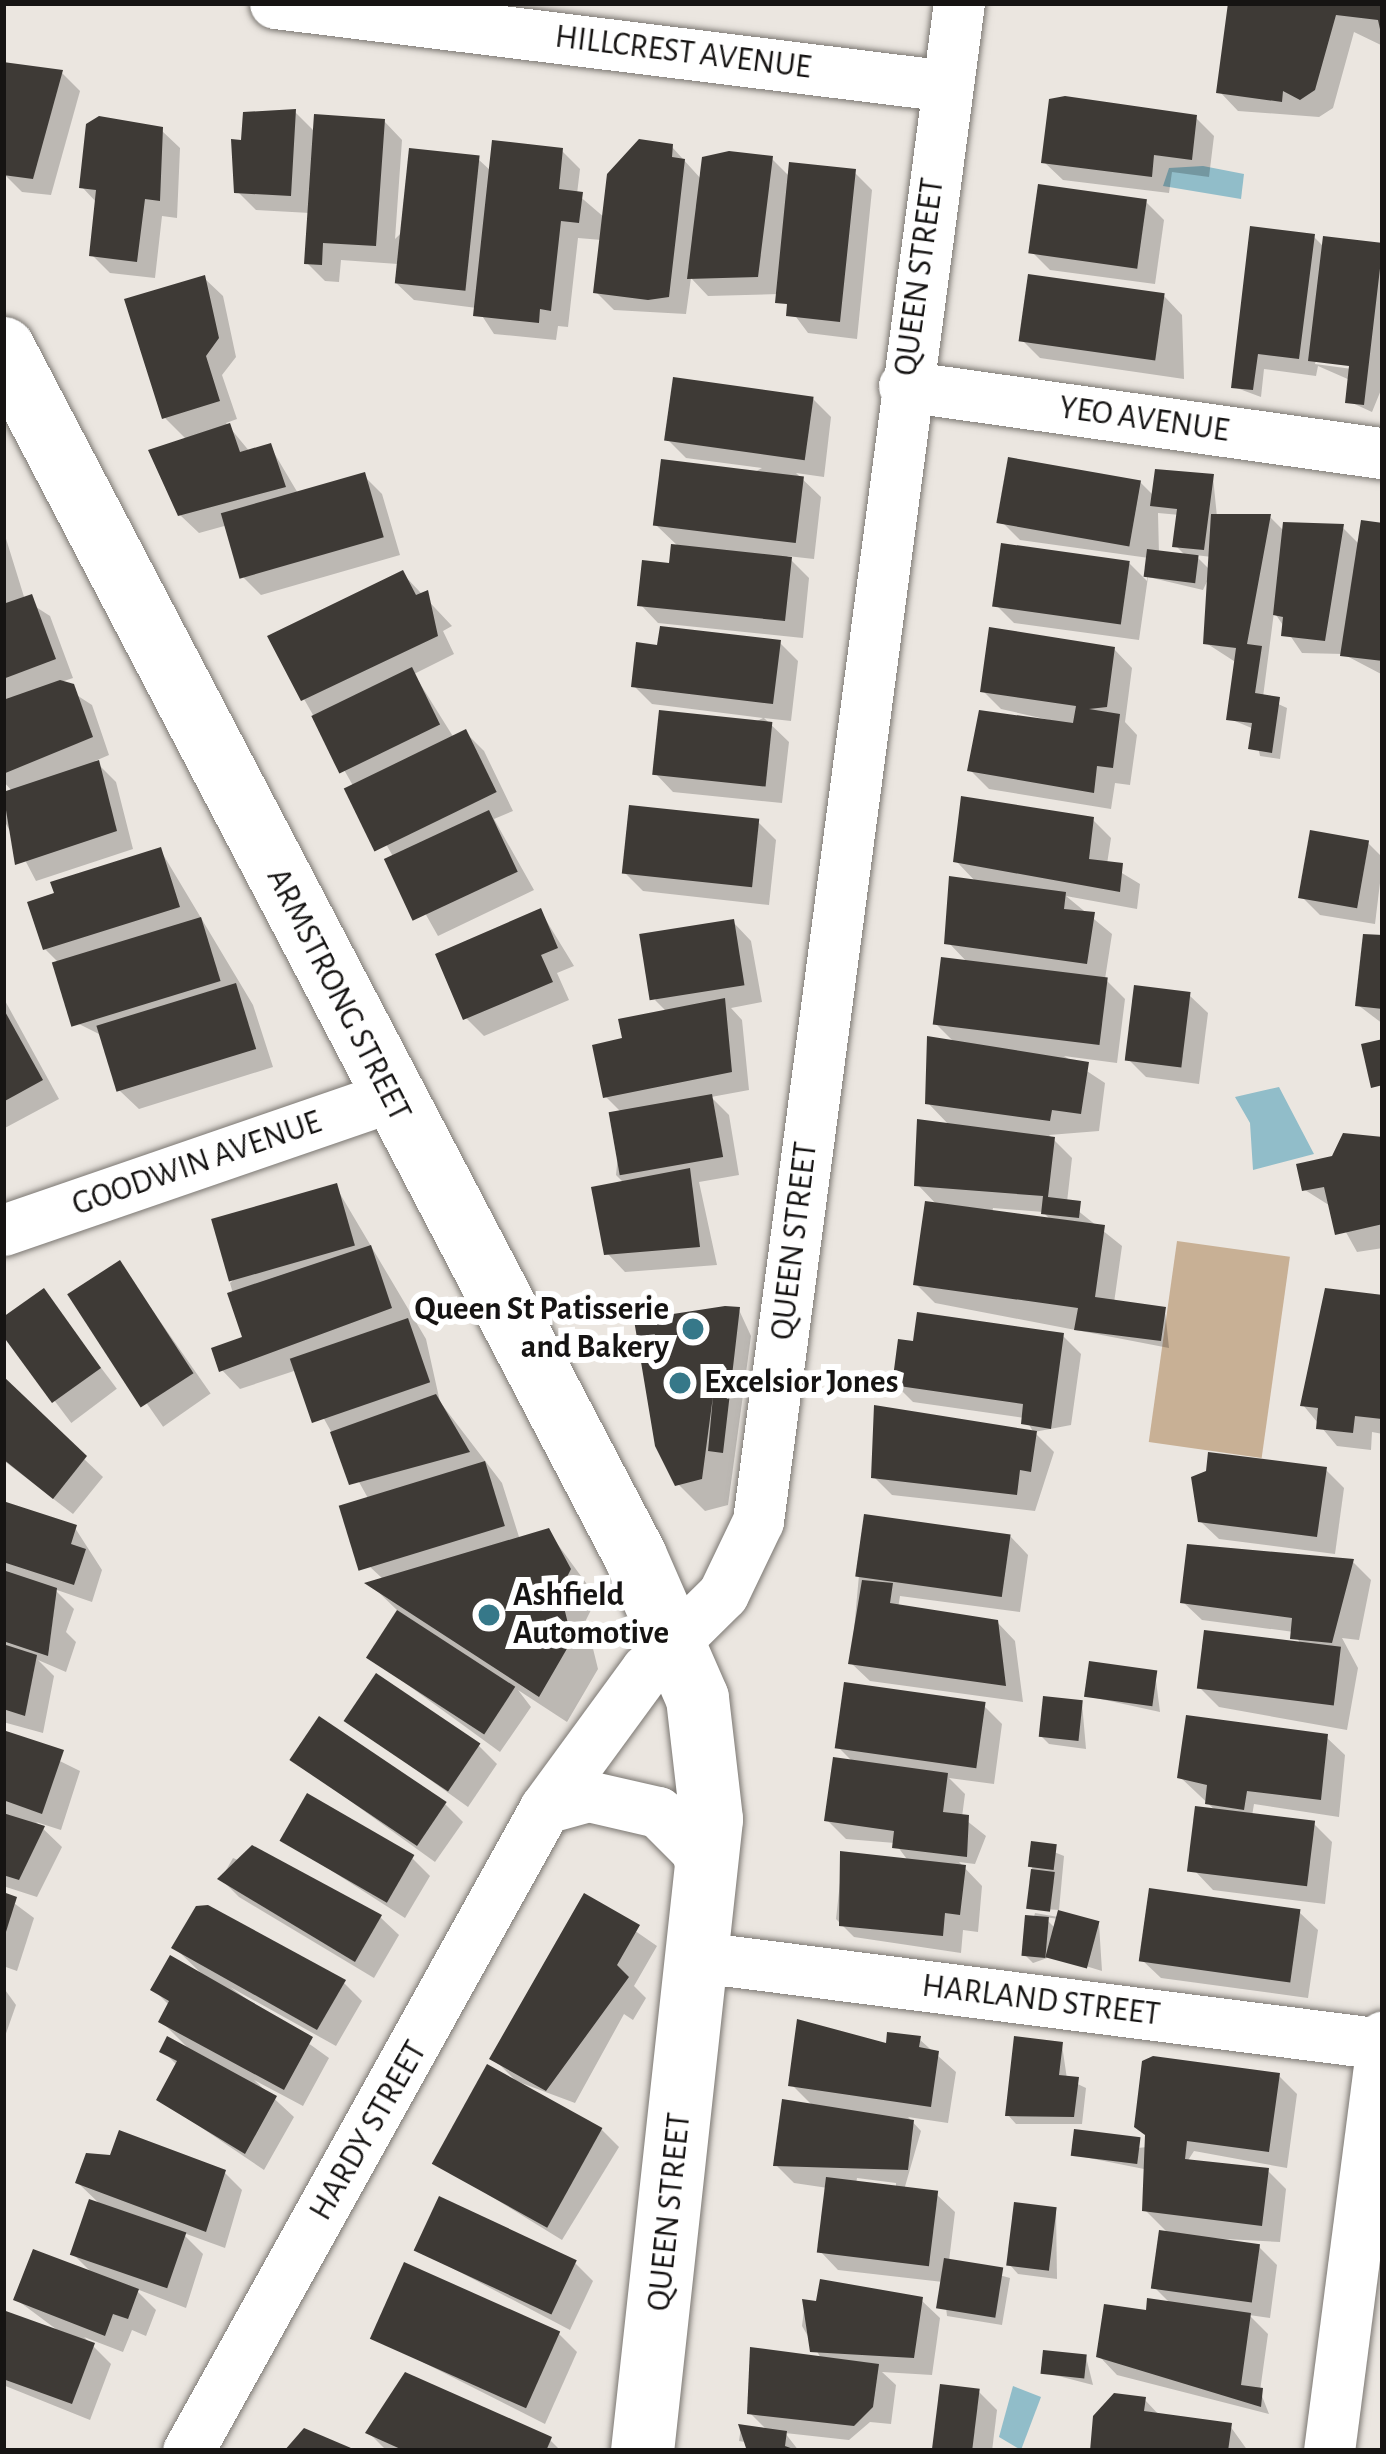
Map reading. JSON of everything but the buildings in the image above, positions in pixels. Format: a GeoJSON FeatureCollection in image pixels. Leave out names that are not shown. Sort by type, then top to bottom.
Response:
{"type":"FeatureCollection","features":[{"type":"Feature","properties":{"kind":"street","name":"HILLCREST AVENUE"},"geometry":{"type":"LineString","coordinates":[[275,3],[948,86]]}},
{"type":"Feature","properties":{"kind":"street","name":"QUEEN STREET"},"geometry":{"type":"LineString","coordinates":[[642,2451],[705,1878],[709,1758],[676,1640],[732,1581],[758,1521],[904,386],[959,3]]}},
{"type":"Feature","properties":{"kind":"street","name":"ARMSTRONG STREET"},"geometry":{"type":"LineString","coordinates":[[3,348],[676,1640]]}},
{"type":"Feature","properties":{"kind":"street","name":"YEO AVENUE"},"geometry":{"type":"LineString","coordinates":[[904,386],[1383,452]]}},
{"type":"Feature","properties":{"kind":"street","name":"GOODWIN AVENUE"},"geometry":{"type":"LineString","coordinates":[[3,1230],[391,1097]]}},
{"type":"Feature","properties":{"kind":"street","name":"HARDY STREET"},"geometry":{"type":"LineString","coordinates":[[188,2451],[545,1808],[676,1640]]}},
{"type":"Feature","properties":{"kind":"street"},"geometry":{"type":"LineString","coordinates":[[545,1808],[588,1796],[633,1801],[679,1829],[705,1878]]}},
{"type":"Feature","properties":{"kind":"street","name":"HARLAND STREET"},"geometry":{"type":"LineString","coordinates":[[699,1958],[1382,2041]]}},
{"type":"Feature","properties":{"kind":"street"},"geometry":{"type":"LineString","coordinates":[[1330,2451],[1382,2041]]}},
{"type":"Feature","properties":{"kind":"shaded area"},"geometry":{"type":"Polygon","coordinates":[[[1177,1241],[1290,1257],[1262,1458],[1149,1442],[1177,1241]]]}},
{"type":"Feature","properties":{"kind":"water"},"geometry":{"type":"Polygon","coordinates":[[[1203,166],[1244,174],[1241,199],[1163,186],[1169,168],[1203,166]]]}},
{"type":"Feature","properties":{"kind":"water"},"geometry":{"type":"Polygon","coordinates":[[[1279,1087],[1314,1154],[1253,1170],[1250,1123],[1235,1097],[1279,1087]]]}},
{"type":"Feature","properties":{"kind":"water"},"geometry":{"type":"Polygon","coordinates":[[[1013,2386],[1041,2397],[1021,2450],[999,2437],[1013,2386]]]}},
{"type":"Feature","properties":{"kind":"place","name":"Queen St Patisserie and Bakery"},"geometry":{"type":"Point","coordinates":[693,1329]}},
{"type":"Feature","properties":{"kind":"place","name":"Excelsior Jones"},"geometry":{"type":"Point","coordinates":[680,1383]}},
{"type":"Feature","properties":{"kind":"place","name":"Ashfield Automotive"},"geometry":{"type":"Point","coordinates":[489,1615]}}]}
